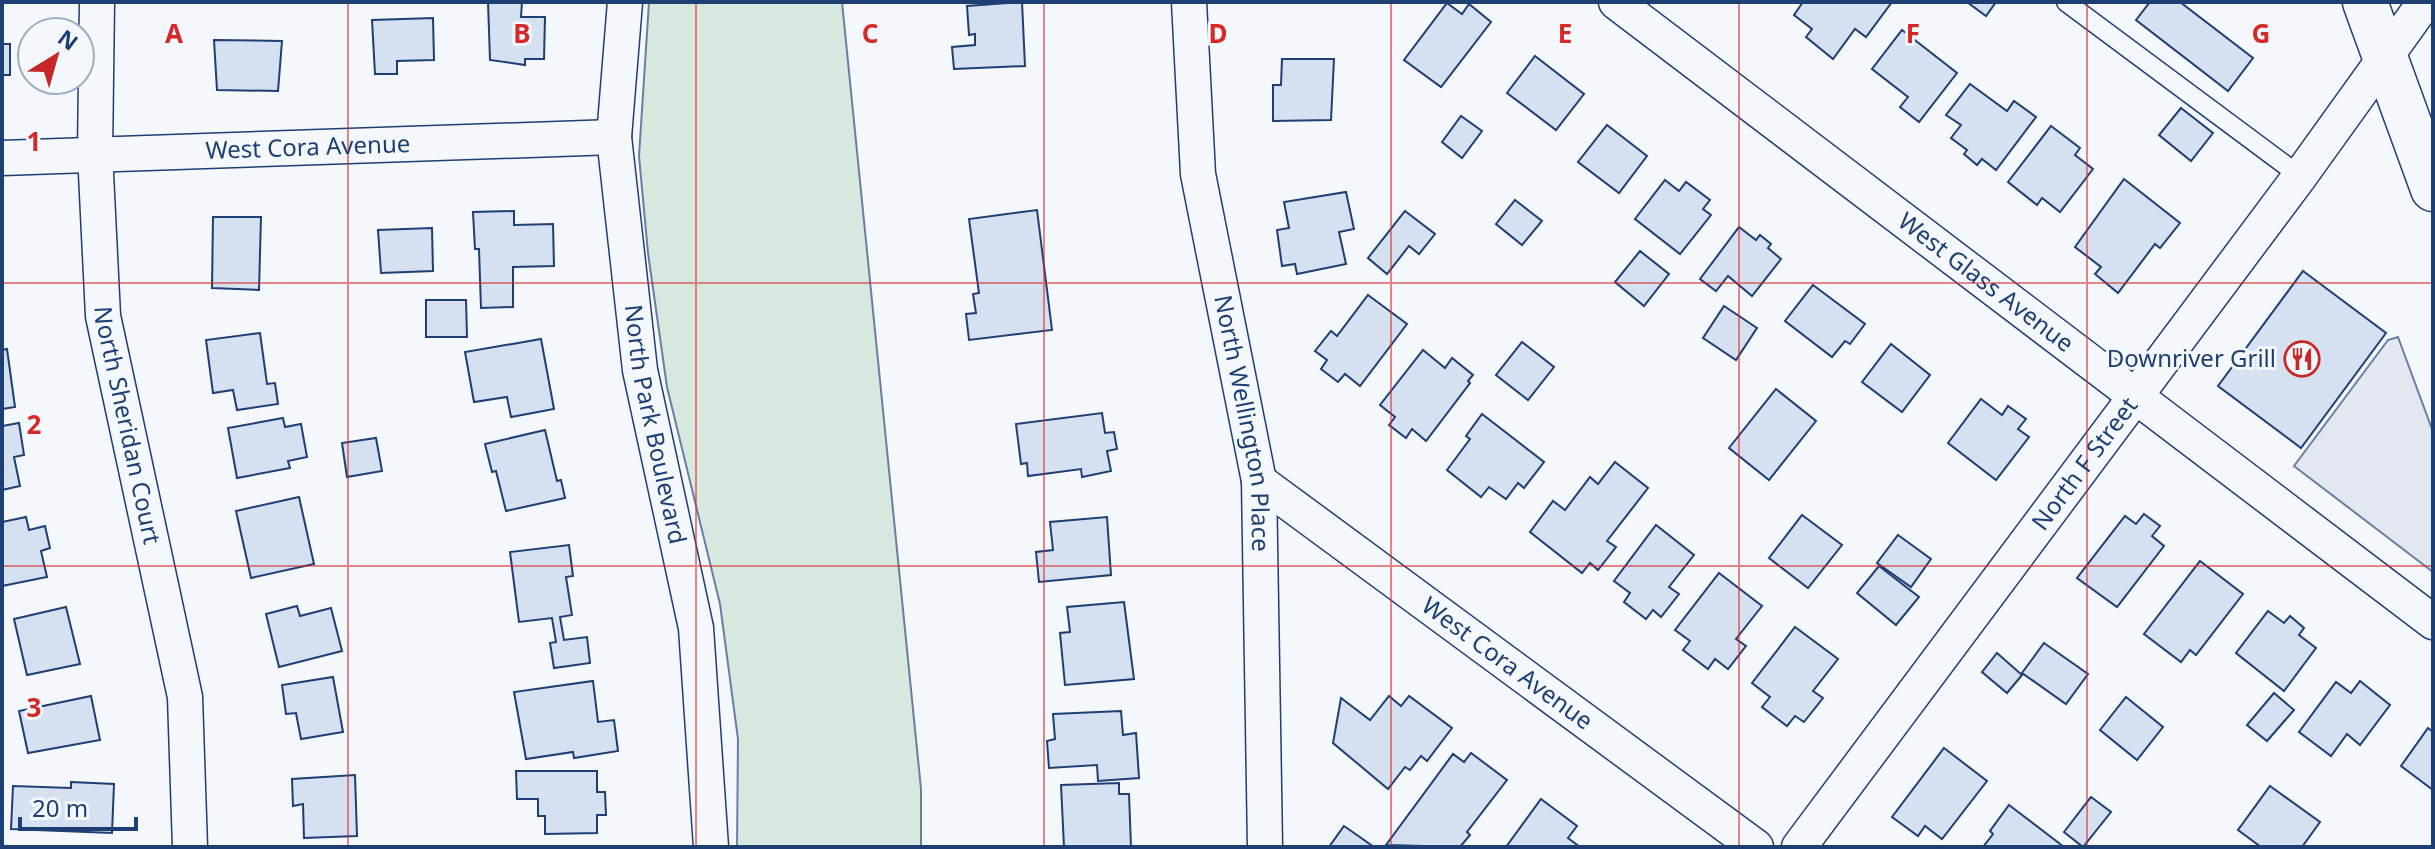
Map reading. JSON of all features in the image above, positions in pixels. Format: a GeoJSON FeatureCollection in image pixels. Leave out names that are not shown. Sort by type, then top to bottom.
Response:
{"type":"FeatureCollection","features":[{"type":"Feature","properties":{"kind":"main road"},"geometry":{"type":"LineString","coordinates":[[2365,2],[2433,189]]}},
{"type":"Feature","properties":{"kind":"street","name":"North Sheridan Court"},"geometry":{"type":"LineString","coordinates":[[97,2],[95,153],[103,316],[185,697],[190,847]]}},
{"type":"Feature","properties":{"kind":"street","name":"North Park Boulevard"},"geometry":{"type":"LineString","coordinates":[[625,2],[614,137],[640,370],[696,628],[711,847]]}},
{"type":"Feature","properties":{"kind":"street","name":"North Wellington Place"},"geometry":{"type":"LineString","coordinates":[[1189,2],[1198,174],[1259,481],[1265,847]]}},
{"type":"Feature","properties":{"kind":"street","name":"West Glass Avenue"},"geometry":{"type":"LineString","coordinates":[[1616,2],[2433,622]]}},
{"type":"Feature","properties":{"kind":"street","name":"North F Street"},"geometry":{"type":"LineString","coordinates":[[1799,847],[2137,397],[2300,176],[2384,54],[2425,2]]}},
{"type":"Feature","properties":{"kind":"street","name":"West Cora Avenue"},"geometry":{"type":"LineString","coordinates":[[2,158],[614,137]]}},
{"type":"Feature","properties":{"kind":"street","name":"West Cora Avenue"},"geometry":{"type":"LineString","coordinates":[[1259,481],[1756,847]]}},
{"type":"Feature","properties":{"kind":"lane"},"geometry":{"type":"LineString","coordinates":[[2066,2],[2300,176]]}},
{"type":"Feature","properties":{"kind":"shaded area"},"geometry":{"type":"Polygon","coordinates":[[[649,2],[842,2],[921,789],[921,847],[737,847],[738,739],[720,604],[667,387],[648,253],[639,156],[649,2]]]}},
{"type":"Feature","properties":{"kind":"shaded area"},"geometry":{"type":"Polygon","coordinates":[[[2398,337],[2433,432],[2433,572],[2294,466],[2388,340],[2398,337]]]}},
{"type":"Feature","properties":{"kind":"building"},"geometry":{"type":"Polygon","coordinates":[[[488,2],[522,2],[521,17],[545,17],[544,59],[525,59],[525,65],[490,60],[488,2]]]}},
{"type":"Feature","properties":{"kind":"building"},"geometry":{"type":"Polygon","coordinates":[[[1022,2],[1025,66],[954,69],[952,47],[975,45],[975,34],[969,35],[967,6],[1022,2]]]}},
{"type":"Feature","properties":{"kind":"building"},"geometry":{"type":"Polygon","coordinates":[[[1803,2],[1892,2],[1866,37],[1855,29],[1833,59],[1806,37],[1812,29],[1794,15],[1803,2]]]}},
{"type":"Feature","properties":{"kind":"building"},"geometry":{"type":"Polygon","coordinates":[[[1967,2],[1996,2],[1986,16],[1967,2]]]}},
{"type":"Feature","properties":{"kind":"building"},"geometry":{"type":"Polygon","coordinates":[[[2150,2],[2180,2],[2253,58],[2228,91],[2136,20],[2150,2]]]}},
{"type":"Feature","properties":{"kind":"building"},"geometry":{"type":"Polygon","coordinates":[[[1447,3],[1462,14],[1469,4],[1491,22],[1441,87],[1404,60],[1447,3]]]}},
{"type":"Feature","properties":{"kind":"building"},"geometry":{"type":"Polygon","coordinates":[[[433,18],[434,60],[397,61],[397,74],[375,74],[372,20],[433,18]]]}},
{"type":"Feature","properties":{"kind":"building"},"geometry":{"type":"Polygon","coordinates":[[[1902,30],[1957,73],[1919,122],[1900,107],[1908,97],[1872,69],[1902,30]]]}},
{"type":"Feature","properties":{"kind":"building"},"geometry":{"type":"Polygon","coordinates":[[[214,40],[282,41],[278,91],[217,90],[214,40]]]}},
{"type":"Feature","properties":{"kind":"building"},"geometry":{"type":"Polygon","coordinates":[[[2,44],[10,44],[10,75],[2,75],[2,44]]]}},
{"type":"Feature","properties":{"kind":"building"},"geometry":{"type":"Polygon","coordinates":[[[1535,56],[1584,94],[1556,130],[1507,93],[1535,56]]]}},
{"type":"Feature","properties":{"kind":"building"},"geometry":{"type":"Polygon","coordinates":[[[1282,59],[1334,59],[1331,120],[1273,121],[1273,85],[1281,85],[1282,59]]]}},
{"type":"Feature","properties":{"kind":"building"},"geometry":{"type":"Polygon","coordinates":[[[1970,84],[2007,111],[2014,101],[2036,117],[1996,170],[1982,159],[1977,165],[1964,154],[1967,150],[1951,138],[1961,125],[1946,115],[1970,84]]]}},
{"type":"Feature","properties":{"kind":"building"},"geometry":{"type":"Polygon","coordinates":[[[2181,108],[2213,133],[2191,161],[2159,135],[2181,108]]]}},
{"type":"Feature","properties":{"kind":"building"},"geometry":{"type":"Polygon","coordinates":[[[1461,116],[1482,131],[1462,158],[1442,142],[1461,116]]]}},
{"type":"Feature","properties":{"kind":"building"},"geometry":{"type":"Polygon","coordinates":[[[1607,125],[1647,156],[1619,193],[1578,162],[1607,125]]]}},
{"type":"Feature","properties":{"kind":"building"},"geometry":{"type":"Polygon","coordinates":[[[2051,126],[2080,148],[2075,155],[2093,169],[2060,212],[2042,198],[2037,205],[2008,182],[2051,126]]]}},
{"type":"Feature","properties":{"kind":"building"},"geometry":{"type":"Polygon","coordinates":[[[2124,179],[2180,223],[2160,248],[2155,244],[2118,293],[2095,274],[2101,267],[2075,247],[2124,179]]]}},
{"type":"Feature","properties":{"kind":"building"},"geometry":{"type":"Polygon","coordinates":[[[1665,180],[1679,191],[1686,182],[1710,200],[1703,209],[1711,215],[1680,254],[1635,219],[1665,180]]]}},
{"type":"Feature","properties":{"kind":"building"},"geometry":{"type":"Polygon","coordinates":[[[1346,192],[1354,229],[1339,232],[1346,264],[1297,274],[1295,264],[1282,266],[1277,230],[1289,228],[1284,202],[1346,192]]]}},
{"type":"Feature","properties":{"kind":"building"},"geometry":{"type":"Polygon","coordinates":[[[1515,200],[1542,221],[1522,245],[1496,224],[1515,200]]]}},
{"type":"Feature","properties":{"kind":"building"},"geometry":{"type":"Polygon","coordinates":[[[1037,210],[1052,330],[969,340],[966,314],[976,313],[973,294],[979,293],[969,219],[1037,210]]]}},
{"type":"Feature","properties":{"kind":"building"},"geometry":{"type":"Polygon","coordinates":[[[514,211],[514,225],[553,224],[554,266],[513,267],[513,307],[481,308],[479,249],[475,249],[473,212],[514,211]]]}},
{"type":"Feature","properties":{"kind":"building"},"geometry":{"type":"Polygon","coordinates":[[[1405,211],[1435,234],[1419,254],[1409,246],[1387,274],[1368,258],[1405,211]]]}},
{"type":"Feature","properties":{"kind":"building"},"geometry":{"type":"Polygon","coordinates":[[[213,217],[261,217],[259,290],[212,288],[213,217]]]}},
{"type":"Feature","properties":{"kind":"building"},"geometry":{"type":"Polygon","coordinates":[[[1739,227],[1756,240],[1760,235],[1771,244],[1768,248],[1781,259],[1752,296],[1728,276],[1716,291],[1700,279],[1739,227]]]}},
{"type":"Feature","properties":{"kind":"building"},"geometry":{"type":"Polygon","coordinates":[[[432,228],[433,271],[381,273],[378,230],[432,228]]]}},
{"type":"Feature","properties":{"kind":"building"},"geometry":{"type":"Polygon","coordinates":[[[1640,251],[1669,274],[1644,306],[1615,282],[1640,251]]]}},
{"type":"Feature","properties":{"kind":"building","name":"Downriver Grill"},"geometry":{"type":"Polygon","coordinates":[[[2303,271],[2386,333],[2301,448],[2218,386],[2303,271]]]}},
{"type":"Feature","properties":{"kind":"building"},"geometry":{"type":"Polygon","coordinates":[[[1813,285],[1865,324],[1850,344],[1845,341],[1832,357],[1785,321],[1813,285]]]}},
{"type":"Feature","properties":{"kind":"building"},"geometry":{"type":"Polygon","coordinates":[[[1368,295],[1407,324],[1360,386],[1345,374],[1338,382],[1321,369],[1327,360],[1315,351],[1331,331],[1337,336],[1368,295]]]}},
{"type":"Feature","properties":{"kind":"building"},"geometry":{"type":"Polygon","coordinates":[[[426,300],[466,300],[467,337],[426,337],[426,300]]]}},
{"type":"Feature","properties":{"kind":"building"},"geometry":{"type":"Polygon","coordinates":[[[1724,306],[1757,328],[1736,360],[1703,338],[1724,306]]]}},
{"type":"Feature","properties":{"kind":"building"},"geometry":{"type":"Polygon","coordinates":[[[260,333],[267,384],[275,383],[278,404],[237,410],[233,390],[213,393],[206,340],[260,333]]]}},
{"type":"Feature","properties":{"kind":"building"},"geometry":{"type":"Polygon","coordinates":[[[541,339],[554,409],[511,417],[507,397],[474,402],[465,352],[541,339]]]}},
{"type":"Feature","properties":{"kind":"building"},"geometry":{"type":"Polygon","coordinates":[[[1522,342],[1554,367],[1528,400],[1496,375],[1522,342]]]}},
{"type":"Feature","properties":{"kind":"building"},"geometry":{"type":"Polygon","coordinates":[[[1891,344],[1930,375],[1902,412],[1862,382],[1891,344]]]}},
{"type":"Feature","properties":{"kind":"building"},"geometry":{"type":"Polygon","coordinates":[[[7,349],[15,407],[2,409],[2,350],[7,349]]]}},
{"type":"Feature","properties":{"kind":"building"},"geometry":{"type":"Polygon","coordinates":[[[1423,350],[1445,368],[1452,358],[1473,375],[1426,441],[1412,429],[1406,438],[1389,425],[1395,417],[1380,405],[1423,350]]]}},
{"type":"Feature","properties":{"kind":"building"},"geometry":{"type":"Polygon","coordinates":[[[1776,389],[1816,421],[1769,480],[1729,448],[1776,389]]]}},
{"type":"Feature","properties":{"kind":"building"},"geometry":{"type":"Polygon","coordinates":[[[1981,399],[2002,415],[2008,406],[2026,419],[2018,429],[2029,437],[1996,480],[1948,443],[1981,399]]]}},
{"type":"Feature","properties":{"kind":"building"},"geometry":{"type":"Polygon","coordinates":[[[1102,413],[1105,433],[1114,432],[1117,449],[1107,451],[1111,471],[1082,477],[1081,469],[1028,476],[1027,463],[1021,464],[1016,424],[1102,413]]]}},
{"type":"Feature","properties":{"kind":"building"},"geometry":{"type":"Polygon","coordinates":[[[1482,414],[1544,462],[1524,488],[1518,483],[1506,499],[1489,487],[1481,497],[1447,470],[1470,439],[1466,436],[1482,414]]]}},
{"type":"Feature","properties":{"kind":"building"},"geometry":{"type":"Polygon","coordinates":[[[283,418],[285,427],[301,424],[307,457],[288,461],[290,468],[237,478],[228,428],[283,418]]]}},
{"type":"Feature","properties":{"kind":"building"},"geometry":{"type":"Polygon","coordinates":[[[19,423],[24,455],[14,457],[20,486],[2,490],[2,426],[19,423]]]}},
{"type":"Feature","properties":{"kind":"building"},"geometry":{"type":"Polygon","coordinates":[[[545,430],[557,481],[561,480],[565,498],[506,511],[496,471],[492,472],[485,444],[545,430]]]}},
{"type":"Feature","properties":{"kind":"building"},"geometry":{"type":"Polygon","coordinates":[[[376,438],[382,471],[347,477],[342,443],[376,438]]]}},
{"type":"Feature","properties":{"kind":"building"},"geometry":{"type":"Polygon","coordinates":[[[1615,462],[1648,488],[1607,541],[1616,547],[1598,570],[1590,563],[1582,573],[1530,532],[1553,501],[1565,510],[1590,477],[1598,484],[1615,462]]]}},
{"type":"Feature","properties":{"kind":"building"},"geometry":{"type":"Polygon","coordinates":[[[299,497],[314,564],[251,578],[236,511],[299,497]]]}},
{"type":"Feature","properties":{"kind":"building"},"geometry":{"type":"Polygon","coordinates":[[[2144,514],[2160,526],[2152,536],[2164,546],[2117,607],[2077,578],[2125,516],[2136,524],[2144,514]]]}},
{"type":"Feature","properties":{"kind":"building"},"geometry":{"type":"Polygon","coordinates":[[[1802,515],[1842,545],[1808,588],[1769,558],[1802,515]]]}},
{"type":"Feature","properties":{"kind":"building"},"geometry":{"type":"Polygon","coordinates":[[[26,517],[29,530],[45,526],[50,548],[41,551],[47,577],[2,586],[2,522],[26,517]]]}},
{"type":"Feature","properties":{"kind":"building"},"geometry":{"type":"Polygon","coordinates":[[[1107,517],[1111,575],[1039,582],[1036,552],[1053,550],[1050,522],[1107,517]]]}},
{"type":"Feature","properties":{"kind":"building"},"geometry":{"type":"Polygon","coordinates":[[[1656,525],[1694,555],[1669,587],[1679,594],[1661,617],[1653,610],[1646,619],[1624,602],[1630,593],[1614,581],[1656,525]]]}},
{"type":"Feature","properties":{"kind":"building"},"geometry":{"type":"Polygon","coordinates":[[[1898,535],[1931,559],[1911,587],[1877,563],[1898,535]]]}},
{"type":"Feature","properties":{"kind":"building"},"geometry":{"type":"Polygon","coordinates":[[[569,545],[573,576],[566,577],[572,615],[560,617],[564,640],[587,637],[590,663],[554,668],[550,643],[556,642],[552,618],[519,622],[510,552],[569,545]]]}},
{"type":"Feature","properties":{"kind":"building"},"geometry":{"type":"Polygon","coordinates":[[[2200,561],[2243,594],[2196,655],[2190,650],[2181,662],[2144,634],[2200,561]]]}},
{"type":"Feature","properties":{"kind":"building"},"geometry":{"type":"Polygon","coordinates":[[[1879,566],[1919,597],[1896,625],[1857,593],[1879,566]]]}},
{"type":"Feature","properties":{"kind":"building"},"geometry":{"type":"Polygon","coordinates":[[[1719,573],[1762,606],[1736,639],[1746,646],[1728,669],[1715,659],[1708,669],[1683,650],[1690,641],[1675,630],[1719,573]]]}},
{"type":"Feature","properties":{"kind":"building"},"geometry":{"type":"Polygon","coordinates":[[[1124,602],[1134,679],[1065,685],[1060,633],[1070,632],[1067,607],[1124,602]]]}},
{"type":"Feature","properties":{"kind":"building"},"geometry":{"type":"Polygon","coordinates":[[[297,606],[300,616],[331,608],[342,651],[279,667],[266,614],[297,606]]]}},
{"type":"Feature","properties":{"kind":"building"},"geometry":{"type":"Polygon","coordinates":[[[66,607],[80,664],[27,675],[14,619],[66,607]]]}},
{"type":"Feature","properties":{"kind":"building"},"geometry":{"type":"Polygon","coordinates":[[[2268,611],[2284,623],[2290,616],[2304,628],[2299,635],[2316,648],[2284,691],[2236,653],[2268,611]]]}},
{"type":"Feature","properties":{"kind":"building"},"geometry":{"type":"Polygon","coordinates":[[[1795,627],[1838,659],[1813,691],[1823,698],[1804,722],[1795,716],[1787,726],[1762,707],[1770,697],[1752,683],[1795,627]]]}},
{"type":"Feature","properties":{"kind":"building"},"geometry":{"type":"Polygon","coordinates":[[[2044,643],[2088,674],[2066,704],[2022,673],[2044,643]]]}},
{"type":"Feature","properties":{"kind":"building"},"geometry":{"type":"Polygon","coordinates":[[[1997,653],[2022,675],[2007,693],[1982,672],[1997,653]]]}},
{"type":"Feature","properties":{"kind":"building"},"geometry":{"type":"Polygon","coordinates":[[[333,677],[343,732],[301,739],[296,713],[286,714],[282,685],[333,677]]]}},
{"type":"Feature","properties":{"kind":"building"},"geometry":{"type":"Polygon","coordinates":[[[593,681],[598,722],[614,720],[618,751],[574,758],[573,752],[526,759],[514,692],[593,681]]]}},
{"type":"Feature","properties":{"kind":"building"},"geometry":{"type":"Polygon","coordinates":[[[2360,681],[2390,705],[2360,745],[2347,734],[2331,756],[2299,732],[2336,682],[2351,693],[2360,681]]]}},
{"type":"Feature","properties":{"kind":"building"},"geometry":{"type":"Polygon","coordinates":[[[2274,693],[2294,710],[2267,741],[2247,725],[2274,693]]]}},
{"type":"Feature","properties":{"kind":"building"},"geometry":{"type":"Polygon","coordinates":[[[91,696],[100,740],[28,753],[19,711],[91,696]]]}},
{"type":"Feature","properties":{"kind":"building"},"geometry":{"type":"Polygon","coordinates":[[[1389,696],[1401,706],[1409,696],[1452,728],[1427,761],[1421,756],[1410,770],[1405,767],[1388,789],[1333,743],[1341,698],[1370,720],[1389,696]]]}},
{"type":"Feature","properties":{"kind":"building"},"geometry":{"type":"Polygon","coordinates":[[[2126,697],[2163,727],[2137,760],[2100,730],[2126,697]]]}},
{"type":"Feature","properties":{"kind":"building"},"geometry":{"type":"Polygon","coordinates":[[[1121,711],[1123,735],[1136,733],[1139,778],[1098,781],[1097,765],[1049,768],[1047,741],[1055,739],[1053,714],[1121,711]]]}},
{"type":"Feature","properties":{"kind":"building"},"geometry":{"type":"Polygon","coordinates":[[[2428,728],[2433,732],[2433,790],[2401,766],[2428,728]]]}},
{"type":"Feature","properties":{"kind":"building"},"geometry":{"type":"Polygon","coordinates":[[[1944,748],[1987,781],[1942,839],[1925,826],[1918,836],[1892,817],[1944,748]]]}},
{"type":"Feature","properties":{"kind":"building"},"geometry":{"type":"Polygon","coordinates":[[[1471,753],[1507,780],[1467,832],[1470,835],[1460,847],[1386,845],[1453,754],[1464,762],[1471,753]]]}},
{"type":"Feature","properties":{"kind":"building"},"geometry":{"type":"Polygon","coordinates":[[[516,771],[597,771],[597,792],[605,792],[606,815],[597,815],[597,833],[545,834],[545,816],[538,816],[538,799],[517,799],[516,771]]]}},
{"type":"Feature","properties":{"kind":"building"},"geometry":{"type":"Polygon","coordinates":[[[355,775],[357,836],[304,838],[303,804],[293,806],[292,779],[355,775]]]}},
{"type":"Feature","properties":{"kind":"building"},"geometry":{"type":"Polygon","coordinates":[[[71,782],[114,784],[112,833],[11,829],[13,786],[71,788],[71,782]]]}},
{"type":"Feature","properties":{"kind":"building"},"geometry":{"type":"Polygon","coordinates":[[[1119,783],[1119,794],[1129,794],[1131,847],[1064,847],[1061,785],[1119,783]]]}},
{"type":"Feature","properties":{"kind":"building"},"geometry":{"type":"Polygon","coordinates":[[[2270,786],[2320,822],[2302,847],[2261,847],[2238,830],[2270,786]]]}},
{"type":"Feature","properties":{"kind":"building"},"geometry":{"type":"Polygon","coordinates":[[[2091,797],[2111,812],[2083,847],[2064,832],[2091,797]]]}},
{"type":"Feature","properties":{"kind":"building"},"geometry":{"type":"Polygon","coordinates":[[[1541,799],[1577,826],[1568,838],[1580,847],[1506,847],[1541,799]]]}},
{"type":"Feature","properties":{"kind":"building"},"geometry":{"type":"Polygon","coordinates":[[[2009,805],[2064,847],[1983,847],[1993,834],[1990,831],[2009,805]]]}},
{"type":"Feature","properties":{"kind":"building"},"geometry":{"type":"Polygon","coordinates":[[[1344,826],[1374,847],[1329,847],[1344,826]]]}},
{"type":"Feature","properties":{"kind":"place","name":"Downriver Grill"},"geometry":{"type":"Point","coordinates":[2302,359]}}]}
